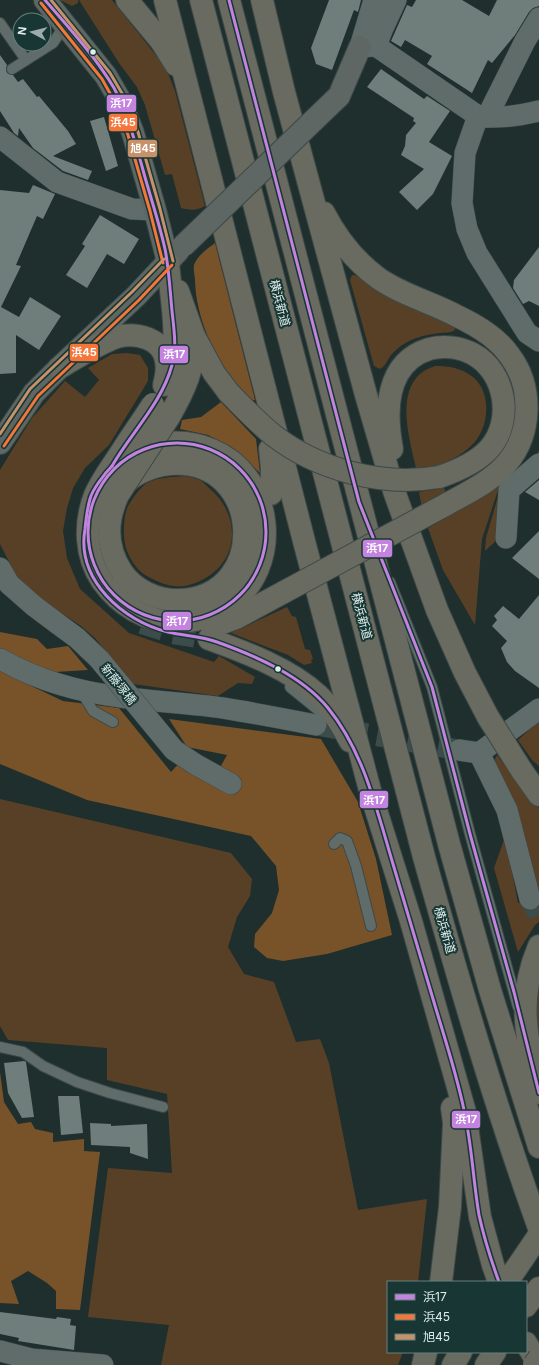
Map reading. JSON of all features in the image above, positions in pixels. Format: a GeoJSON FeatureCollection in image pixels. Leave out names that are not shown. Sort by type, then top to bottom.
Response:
{"type":"FeatureCollection","features":[{"type":"Feature","properties":{"kind":"highway"},"geometry":{"type":"LineString","coordinates":[[127,0],[154,33],[187,82]]}},
{"type":"Feature","properties":{"kind":"highway"},"geometry":{"type":"LineString","coordinates":[[146,0],[154,33]]}},
{"type":"Feature","properties":{"kind":"highway"},"geometry":{"type":"LineString","coordinates":[[165,0],[305,545],[371,794],[443,1033],[465,1112],[480,1217],[499,1281]]}},
{"type":"Feature","properties":{"kind":"highway","name":"横浜新道"},"geometry":{"type":"LineString","coordinates":[[201,0],[424,857],[489,1079],[539,1228]]}},
{"type":"Feature","properties":{"kind":"highway"},"geometry":{"type":"LineString","coordinates":[[229,0],[449,844],[490,990],[539,1147]]}},
{"type":"Feature","properties":{"kind":"highway"},"geometry":{"type":"LineString","coordinates":[[262,0],[284,92],[366,395],[408,534],[437,610],[465,673],[488,717],[522,772],[539,795]]}},
{"type":"Feature","properties":{"kind":"highway"},"geometry":{"type":"LineString","coordinates":[[269,26],[274,0]]}},
{"type":"Feature","properties":{"kind":"highway"},"geometry":{"type":"LineString","coordinates":[[126,606],[143,615],[162,620],[177,622],[193,621],[203,618],[232,603],[248,587],[259,567],[265,544],[265,520],[256,492],[244,474],[230,460],[204,446],[186,443],[165,443],[135,450],[110,466],[92,493],[88,503],[84,526],[84,542],[85,554],[91,572],[109,577],[130,582],[147,593],[166,599],[187,600],[215,589],[222,583],[233,572],[240,559],[243,548],[245,528],[243,517],[236,498],[230,489],[207,470],[187,464],[177,464],[159,466],[142,471],[125,483],[114,496],[106,516],[104,528],[106,551],[109,561],[109,577],[112,593],[126,606],[142,617],[178,629],[198,630],[217,626],[236,618],[447,504],[494,475],[507,463],[521,440],[527,410],[526,397],[518,368],[510,355],[490,336],[458,316],[392,287],[367,269],[355,258],[334,231],[324,214],[306,174]]}},
{"type":"Feature","properties":{"kind":"highway"},"geometry":{"type":"LineString","coordinates":[[168,262],[194,336],[214,373],[228,393],[274,436],[306,455],[325,463],[367,476],[388,480],[423,480],[439,477],[468,465],[489,448],[497,437],[502,423],[504,398],[500,385],[494,374],[485,363],[473,354],[460,349],[448,347],[435,348],[422,351],[411,358],[401,367],[394,379],[390,393],[389,407],[391,441],[408,534]]}},
{"type":"Feature","properties":{"kind":"highway"},"geometry":{"type":"LineString","coordinates":[[164,385],[171,371],[175,343],[168,262]]}},
{"type":"Feature","properties":{"kind":"highway"},"geometry":{"type":"LineString","coordinates":[[241,297],[268,434],[272,469],[271,494]]}},
{"type":"Feature","properties":{"kind":"highway"},"geometry":{"type":"LineString","coordinates":[[59,368],[111,340],[127,335],[137,335],[156,342],[166,359],[167,371],[161,411],[114,505],[109,526],[111,547],[114,557],[109,577]]}},
{"type":"Feature","properties":{"kind":"highway"},"geometry":{"type":"LineString","coordinates":[[161,411],[184,391],[190,377],[195,349],[194,336]]}},
{"type":"Feature","properties":{"kind":"highway"},"geometry":{"type":"LineString","coordinates":[[218,642],[295,677],[319,696],[347,736],[357,757],[371,794]]}},
{"type":"Feature","properties":{"kind":"highway"},"geometry":{"type":"LineString","coordinates":[[522,772],[539,785]]}},
{"type":"Feature","properties":{"kind":"highway"},"geometry":{"type":"LineString","coordinates":[[539,946],[528,976],[525,998],[526,1022],[530,1050],[539,1093]]}},
{"type":"Feature","properties":{"kind":"highway"},"geometry":{"type":"LineString","coordinates":[[441,1281],[450,1207],[454,1122],[443,1033]]}},
{"type":"Feature","properties":{"kind":"highway"},"geometry":{"type":"LineString","coordinates":[[508,1281],[539,1235]]}},
{"type":"Feature","properties":{"kind":"highway"},"geometry":{"type":"LineString","coordinates":[[527,1305],[539,1288]]}},
{"type":"Feature","properties":{"kind":"highway"},"geometry":{"type":"LineString","coordinates":[[527,1345],[539,1365]]}},
{"type":"Feature","properties":{"kind":"highway"},"geometry":{"type":"LineString","coordinates":[[423,1365],[426,1353]]}},
{"type":"Feature","properties":{"kind":"highway"},"geometry":{"type":"LineString","coordinates":[[453,1365],[460,1353]]}},
{"type":"Feature","properties":{"kind":"highway"},"geometry":{"type":"LineString","coordinates":[[486,1365],[494,1353]]}},
{"type":"Feature","properties":{"kind":"highway"},"geometry":{"type":"LineString","coordinates":[[534,1365],[539,1358]]}},
{"type":"Feature","properties":{"kind":"street"},"geometry":{"type":"LineString","coordinates":[[45,0],[106,76],[121,102],[133,133],[168,262]]}},
{"type":"Feature","properties":{"kind":"street"},"geometry":{"type":"LineString","coordinates":[[368,46],[374,0]]}},
{"type":"Feature","properties":{"kind":"street"},"geometry":{"type":"LineString","coordinates":[[2,434],[34,393],[59,368],[136,296],[183,246],[340,96],[368,46],[383,28],[396,0]]}},
{"type":"Feature","properties":{"kind":"street"},"geometry":{"type":"LineString","coordinates":[[539,18],[482,117],[465,153],[462,203],[467,229],[477,253],[527,334],[539,341]]}},
{"type":"Feature","properties":{"kind":"street"},"geometry":{"type":"LineString","coordinates":[[368,46],[482,117],[519,116],[539,111]]}},
{"type":"Feature","properties":{"kind":"street"},"geometry":{"type":"LineString","coordinates":[[0,137],[57,182],[132,209],[155,210]]}},
{"type":"Feature","properties":{"kind":"street"},"geometry":{"type":"LineString","coordinates":[[506,538],[509,490],[539,464]]}},
{"type":"Feature","properties":{"kind":"street","name":"新藤塚橋"},"geometry":{"type":"LineString","coordinates":[[0,568],[9,584],[34,606],[77,638],[99,659],[174,750],[195,764],[231,784]]}},
{"type":"Feature","properties":{"kind":"street"},"geometry":{"type":"LineString","coordinates":[[0,659],[17,668],[62,686],[80,690],[120,697],[223,708],[316,725]]}},
{"type":"Feature","properties":{"kind":"street"},"geometry":{"type":"LineString","coordinates":[[530,899],[507,810],[469,752],[539,710]]}},
{"type":"Feature","properties":{"kind":"street"},"geometry":{"type":"LineString","coordinates":[[0,1351],[30,1362],[103,1365]]}},
{"type":"Feature","properties":{"kind":"lane"},"geometry":{"type":"LineString","coordinates":[[0,23],[26,60]]}},
{"type":"Feature","properties":{"kind":"lane"},"geometry":{"type":"LineString","coordinates":[[12,69],[53,43],[66,25]]}},
{"type":"Feature","properties":{"kind":"lane"},"geometry":{"type":"LineString","coordinates":[[359,502],[432,687],[470,834],[530,1050]]}},
{"type":"Feature","properties":{"kind":"lane"},"geometry":{"type":"LineString","coordinates":[[80,690],[94,711],[113,722]]}},
{"type":"Feature","properties":{"kind":"lane"},"geometry":{"type":"LineString","coordinates":[[334,844],[340,838],[347,841],[356,866],[371,926]]}},
{"type":"Feature","properties":{"kind":"lane"},"geometry":{"type":"LineString","coordinates":[[0,1047],[23,1052],[43,1066],[77,1082],[110,1093],[163,1107]]}},
{"type":"Feature","properties":{"kind":"shaded area"},"geometry":{"type":"Polygon","coordinates":[[[60,0],[78,0],[78,3],[72,6],[60,0]]]}},
{"type":"Feature","properties":{"kind":"shaded area"},"geometry":{"type":"Polygon","coordinates":[[[79,0],[112,0],[166,68],[175,91],[205,206],[193,210],[181,208],[172,174],[165,175],[145,105],[137,87],[119,63],[79,0]]]}},
{"type":"Feature","properties":{"kind":"shaded area"},"geometry":{"type":"Polygon","coordinates":[[[215,243],[255,400],[252,400],[245,394],[227,372],[213,348],[202,321],[196,294],[194,265],[200,256],[215,243]]]}},
{"type":"Feature","properties":{"kind":"shaded area"},"geometry":{"type":"Polygon","coordinates":[[[352,275],[360,276],[454,326],[455,330],[451,332],[426,335],[411,340],[391,355],[382,368],[380,369],[374,366],[350,280],[352,275]]]}},
{"type":"Feature","properties":{"kind":"shaded area"},"geometry":{"type":"Polygon","coordinates":[[[127,353],[140,355],[148,368],[148,381],[109,445],[85,468],[73,488],[67,508],[63,531],[67,558],[80,589],[129,633],[214,662],[219,656],[255,677],[252,684],[238,683],[218,696],[133,684],[95,638],[81,626],[33,594],[17,577],[0,544],[0,470],[32,418],[65,381],[85,397],[99,380],[88,368],[112,354],[127,353]]]}},
{"type":"Feature","properties":{"kind":"shaded area"},"geometry":{"type":"Polygon","coordinates":[[[435,366],[459,369],[475,379],[485,396],[486,416],[480,435],[468,449],[455,458],[417,472],[406,412],[408,397],[412,384],[421,373],[435,366]]]}},
{"type":"Feature","properties":{"kind":"shaded area"},"geometry":{"type":"Polygon","coordinates":[[[221,402],[256,439],[260,473],[237,451],[208,435],[180,429],[182,420],[201,417],[221,402]]]}},
{"type":"Feature","properties":{"kind":"shaded area"},"geometry":{"type":"Polygon","coordinates":[[[539,451],[539,455],[504,488],[501,536],[485,551],[486,538],[499,493],[504,485],[539,451]]]}},
{"type":"Feature","properties":{"kind":"shaded area"},"geometry":{"type":"Polygon","coordinates":[[[185,476],[200,480],[220,499],[227,511],[231,525],[232,538],[229,551],[223,563],[213,573],[190,585],[174,586],[164,584],[153,579],[136,567],[127,551],[124,537],[124,521],[131,501],[144,485],[161,478],[185,476]]]}},
{"type":"Feature","properties":{"kind":"shaded area"},"geometry":{"type":"Polygon","coordinates":[[[499,487],[482,539],[475,625],[443,570],[428,528],[499,487]]]}},
{"type":"Feature","properties":{"kind":"shaded area"},"geometry":{"type":"Polygon","coordinates":[[[444,488],[447,496],[422,508],[419,492],[444,488]]]}},
{"type":"Feature","properties":{"kind":"shaded area"},"geometry":{"type":"Polygon","coordinates":[[[287,607],[292,616],[296,617],[305,649],[310,650],[313,659],[311,660],[312,663],[304,665],[288,655],[231,633],[287,607]]]}},
{"type":"Feature","properties":{"kind":"shaded area"},"geometry":{"type":"Polygon","coordinates":[[[0,632],[37,639],[47,649],[68,646],[88,670],[55,672],[22,661],[0,661],[0,632]]]}},
{"type":"Feature","properties":{"kind":"shaded area"},"geometry":{"type":"Polygon","coordinates":[[[0,671],[63,701],[119,708],[171,772],[180,762],[213,780],[227,755],[187,747],[169,719],[321,739],[358,802],[376,859],[392,935],[327,954],[283,961],[267,958],[254,947],[255,934],[272,913],[279,890],[276,866],[251,836],[87,800],[0,764],[0,671]]]}},
{"type":"Feature","properties":{"kind":"shaded area"},"geometry":{"type":"Polygon","coordinates":[[[539,721],[539,766],[532,760],[518,740],[539,721]]]}},
{"type":"Feature","properties":{"kind":"shaded area"},"geometry":{"type":"Polygon","coordinates":[[[497,755],[532,802],[539,808],[539,893],[494,761],[497,755]]]}},
{"type":"Feature","properties":{"kind":"shaded area"},"geometry":{"type":"Polygon","coordinates":[[[0,799],[231,853],[252,879],[250,896],[237,917],[228,947],[244,974],[274,982],[296,1042],[320,1039],[329,1063],[358,1210],[427,1199],[418,1281],[387,1281],[387,1353],[403,1353],[398,1365],[161,1365],[169,1325],[88,1317],[108,1168],[172,1173],[167,1094],[107,1080],[107,1048],[8,1040],[0,1026],[0,799]]]}},
{"type":"Feature","properties":{"kind":"shaded area"},"geometry":{"type":"Polygon","coordinates":[[[505,837],[518,903],[539,896],[539,922],[535,925],[518,952],[494,868],[505,837]]]}},
{"type":"Feature","properties":{"kind":"shaded area"},"geometry":{"type":"Polygon","coordinates":[[[539,969],[539,1047],[535,1026],[539,969]]]}},
{"type":"Feature","properties":{"kind":"shaded area"},"geometry":{"type":"Polygon","coordinates":[[[0,1072],[4,1102],[18,1124],[31,1122],[35,1129],[53,1133],[53,1142],[84,1139],[84,1151],[100,1152],[80,1310],[56,1309],[56,1291],[47,1283],[28,1271],[11,1281],[19,1304],[0,1303],[0,1072]]]}},
{"type":"Feature","properties":{"kind":"building"},"geometry":{"type":"Polygon","coordinates":[[[329,0],[361,0],[358,12],[354,10],[332,70],[316,64],[311,48],[329,0]]]}},
{"type":"Feature","properties":{"kind":"building"},"geometry":{"type":"Polygon","coordinates":[[[416,0],[462,0],[489,16],[497,0],[539,0],[539,6],[533,8],[529,12],[515,35],[492,63],[488,60],[472,93],[427,64],[432,56],[405,40],[401,47],[391,41],[407,5],[412,7],[416,0]]]}},
{"type":"Feature","properties":{"kind":"building"},"geometry":{"type":"Polygon","coordinates":[[[0,55],[7,65],[7,73],[13,75],[18,82],[23,79],[68,131],[76,144],[53,156],[92,171],[88,180],[63,171],[33,148],[19,128],[18,136],[14,133],[0,111],[0,55]]]}},
{"type":"Feature","properties":{"kind":"building"},"geometry":{"type":"Polygon","coordinates":[[[381,69],[424,99],[427,96],[450,111],[429,142],[452,156],[433,194],[417,210],[399,192],[424,169],[401,155],[405,146],[406,135],[416,123],[413,121],[414,118],[367,87],[381,69]]]}},
{"type":"Feature","properties":{"kind":"building"},"geometry":{"type":"Polygon","coordinates":[[[104,117],[118,166],[106,171],[90,121],[104,117]]]}},
{"type":"Feature","properties":{"kind":"building"},"geometry":{"type":"Polygon","coordinates":[[[33,185],[55,194],[43,219],[37,216],[16,265],[21,266],[1,307],[19,317],[30,297],[61,316],[39,350],[16,335],[16,373],[0,374],[0,190],[29,193],[33,185]]]}},
{"type":"Feature","properties":{"kind":"building"},"geometry":{"type":"Polygon","coordinates":[[[100,215],[139,239],[124,264],[107,254],[87,288],[66,275],[85,246],[82,244],[100,215]]]}},
{"type":"Feature","properties":{"kind":"building"},"geometry":{"type":"Polygon","coordinates":[[[539,247],[539,306],[529,301],[523,304],[513,288],[514,280],[539,247]]]}},
{"type":"Feature","properties":{"kind":"building"},"geometry":{"type":"Polygon","coordinates":[[[539,480],[539,500],[525,492],[539,480]]]}},
{"type":"Feature","properties":{"kind":"building"},"geometry":{"type":"Polygon","coordinates":[[[539,531],[539,579],[512,558],[539,531]]]}},
{"type":"Feature","properties":{"kind":"building"},"geometry":{"type":"Polygon","coordinates":[[[539,595],[539,688],[515,671],[507,662],[501,648],[507,641],[492,626],[497,620],[494,616],[503,606],[519,619],[539,595]]]}},
{"type":"Feature","properties":{"kind":"building"},"geometry":{"type":"Polygon","coordinates":[[[26,1062],[34,1117],[22,1118],[8,1093],[4,1063],[26,1062]]]}},
{"type":"Feature","properties":{"kind":"building"},"geometry":{"type":"Polygon","coordinates":[[[58,1096],[79,1096],[83,1133],[61,1135],[58,1096]]]}},
{"type":"Feature","properties":{"kind":"building"},"geometry":{"type":"Polygon","coordinates":[[[90,1123],[111,1124],[111,1126],[147,1124],[148,1159],[130,1153],[130,1147],[91,1145],[90,1123]]]}},
{"type":"Feature","properties":{"kind":"building"},"geometry":{"type":"Polygon","coordinates":[[[0,1312],[56,1319],[57,1317],[71,1319],[70,1325],[76,1326],[74,1350],[18,1341],[19,1338],[0,1334],[0,1312]]]}},
{"type":"Feature","properties":{"kind":"tunnel"},"geometry":{"type":"LineString","coordinates":[[142,623],[173,633],[209,639]]}},
{"type":"Feature","properties":{"kind":"tunnel"},"geometry":{"type":"LineString","coordinates":[[316,725],[459,750]]}},
{"type":"Feature","properties":{"kind":"tunnel"},"geometry":{"type":"LineString","coordinates":[[530,899],[539,914]]}},
{"type":"Feature","properties":{"kind":"transit line","name":"浜17"},"geometry":{"type":"LineString","coordinates":[[45,0],[90,53],[107,76],[119,98],[137,149],[160,229],[168,264],[175,338],[174,358],[167,379],[154,405],[112,466]]}},
{"type":"Feature","properties":{"kind":"transit line","name":"旭45"},"geometry":{"type":"LineString","coordinates":[[51,0],[110,73],[126,100],[138,132],[173,261]]}},
{"type":"Feature","properties":{"kind":"transit line","name":"浜17"},"geometry":{"type":"LineString","coordinates":[[229,0],[359,502],[432,687],[470,834],[514,992],[539,1093]]}},
{"type":"Feature","properties":{"kind":"transit line","name":"浜45"},"geometry":{"type":"LineString","coordinates":[[41,3],[102,79],[116,104],[128,135],[163,263]]}},
{"type":"Feature","properties":{"kind":"transit line","name":"旭45"},"geometry":{"type":"LineString","coordinates":[[0,434],[30,389],[132,292],[164,259]]}},
{"type":"Feature","properties":{"kind":"transit line","name":"浜45"},"geometry":{"type":"LineString","coordinates":[[4,446],[38,396],[139,300],[172,265]]}},
{"type":"Feature","properties":{"kind":"transit line","name":"浜17"},"geometry":{"type":"LineString","coordinates":[[168,443],[186,443],[211,450],[226,458],[240,469],[251,483],[259,498],[266,523],[266,532],[266,541],[259,566],[251,581],[240,595],[226,606],[203,617],[186,621],[168,621],[151,617],[135,610],[121,601],[108,588],[99,574],[92,558],[88,541],[88,523],[92,506],[99,490],[108,476],[121,463],[135,454],[151,447],[168,443]]}},
{"type":"Feature","properties":{"kind":"transit line","name":"浜17"},"geometry":{"type":"LineString","coordinates":[[112,466],[91,495],[86,518],[84,548],[88,565],[95,581],[106,596],[120,608],[151,627],[168,632],[205,638],[247,654],[277,668],[305,686],[328,708],[351,743],[375,803],[455,1072],[467,1123],[479,1215],[499,1281]]}}]}
